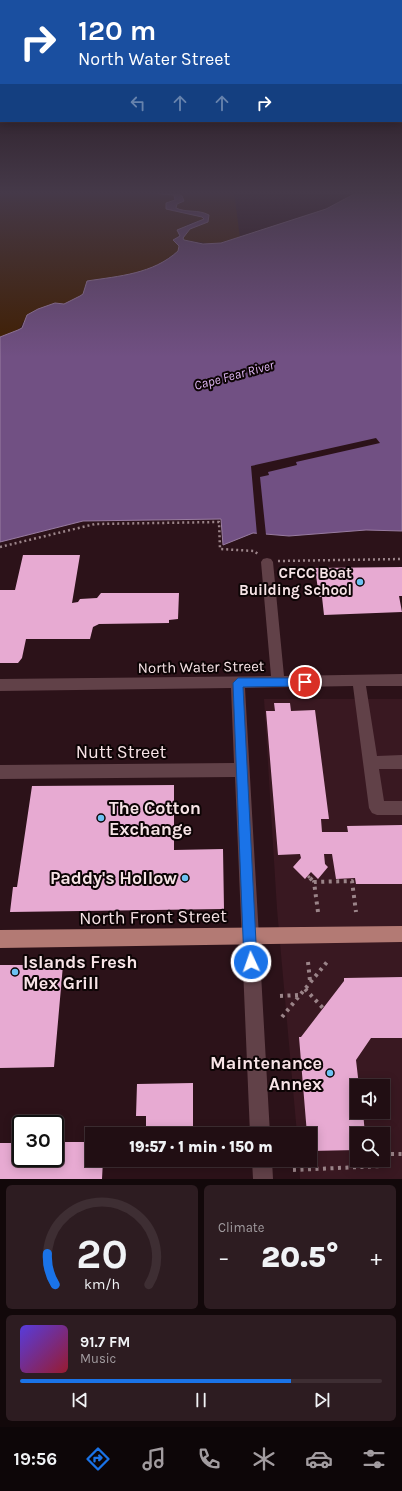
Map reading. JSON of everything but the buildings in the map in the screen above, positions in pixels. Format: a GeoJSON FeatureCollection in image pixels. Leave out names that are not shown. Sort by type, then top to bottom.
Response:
{"type":"FeatureCollection","features":[{"type":"Feature","properties":{"kind":"main road","name":"North Front Street"},"geometry":{"type":"LineString","coordinates":[[0,940],[402,934]]}},
{"type":"Feature","properties":{"kind":"street"},"geometry":{"type":"LineString","coordinates":[[267,562],[278,682]]}},
{"type":"Feature","properties":{"kind":"street","name":"North Water Street"},"geometry":{"type":"LineString","coordinates":[[0,685],[402,680]]}},
{"type":"Feature","properties":{"kind":"street"},"geometry":{"type":"LineString","coordinates":[[359,681],[378,808],[402,808]]}},
{"type":"Feature","properties":{"kind":"street"},"geometry":{"type":"LineString","coordinates":[[238,683],[249,936],[260,1127]]}},
{"type":"Feature","properties":{"kind":"street"},"geometry":{"type":"LineString","coordinates":[[371,763],[402,762]]}},
{"type":"Feature","properties":{"kind":"street","name":"Nutt Street"},"geometry":{"type":"LineString","coordinates":[[0,772],[242,770]]}},
{"type":"Feature","properties":{"kind":"street"},"geometry":{"type":"LineString","coordinates":[[262,1167],[263,1179]]}},
{"type":"Feature","properties":{"kind":"path"},"geometry":{"type":"LineString","coordinates":[[0,547],[95,524],[218,522],[220,549],[254,551],[267,562],[402,559]]}},
{"type":"Feature","properties":{"kind":"path"},"geometry":{"type":"LineString","coordinates":[[308,876],[314,882],[318,912]]}},
{"type":"Feature","properties":{"kind":"path"},"geometry":{"type":"LineString","coordinates":[[314,882],[352,880],[356,912]]}},
{"type":"Feature","properties":{"kind":"path"},"geometry":{"type":"LineString","coordinates":[[308,962],[310,982]]}},
{"type":"Feature","properties":{"kind":"path"},"geometry":{"type":"LineString","coordinates":[[282,1017],[327,962]]}},
{"type":"Feature","properties":{"kind":"path"},"geometry":{"type":"LineString","coordinates":[[305,988],[323,1008]]}},
{"type":"Feature","properties":{"kind":"path"},"geometry":{"type":"LineString","coordinates":[[280,996],[299,995]]}},
{"type":"Feature","properties":{"kind":"path"},"geometry":{"type":"LineString","coordinates":[[293,1170],[382,1166],[389,1154],[402,1154]]}},
{"type":"Feature","properties":{"kind":"shaded area"},"geometry":{"type":"Polygon","coordinates":[[[0,247],[179,247],[178,251],[157,266],[127,276],[106,278],[85,286],[83,294],[71,302],[63,304],[56,303],[23,322],[20,329],[17,331],[0,337],[0,247]]]}},
{"type":"Feature","properties":{"kind":"shaded area"},"geometry":{"type":"Polygon","coordinates":[[[264,699],[402,699],[402,1179],[300,1179],[299,1167],[317,1167],[317,1127],[296,1127],[277,909],[264,699]]]}},
{"type":"Feature","properties":{"kind":"water","name":"Cape Fear River"},"geometry":{"type":"Polygon","coordinates":[[[179,247],[402,247],[402,531],[366,530],[289,536],[253,533],[223,545],[221,519],[83,521],[0,542],[0,337],[22,328],[27,315],[38,309],[55,303],[64,304],[80,296],[83,294],[87,281],[135,273],[158,265],[178,251],[179,247]]]}},
{"type":"Feature","properties":{"kind":"pier"},"geometry":{"type":"Polygon","coordinates":[[[376,438],[380,443],[296,462],[297,465],[268,472],[269,475],[260,477],[266,535],[257,535],[251,466],[376,438]]]}},
{"type":"Feature","properties":{"kind":"place","name":"CFCC Boat Building School"},"geometry":{"type":"Point","coordinates":[360,582]}},
{"type":"Feature","properties":{"kind":"place","name":"The Cotton Exchange"},"geometry":{"type":"Point","coordinates":[101,818]}},
{"type":"Feature","properties":{"kind":"place","name":"Paddy's Hollow"},"geometry":{"type":"Point","coordinates":[185,878]}},
{"type":"Feature","properties":{"kind":"place","name":"Islands Fresh Mex Grill"},"geometry":{"type":"Point","coordinates":[15,972]}},
{"type":"Feature","properties":{"kind":"place","name":"Maintenance Annex"},"geometry":{"type":"Point","coordinates":[330,1073]}},
{"type":"Feature","properties":{"kind":"route"},"geometry":{"type":"LineString","coordinates":[[251,962],[248,924],[238,683],[305,682]]}}]}
